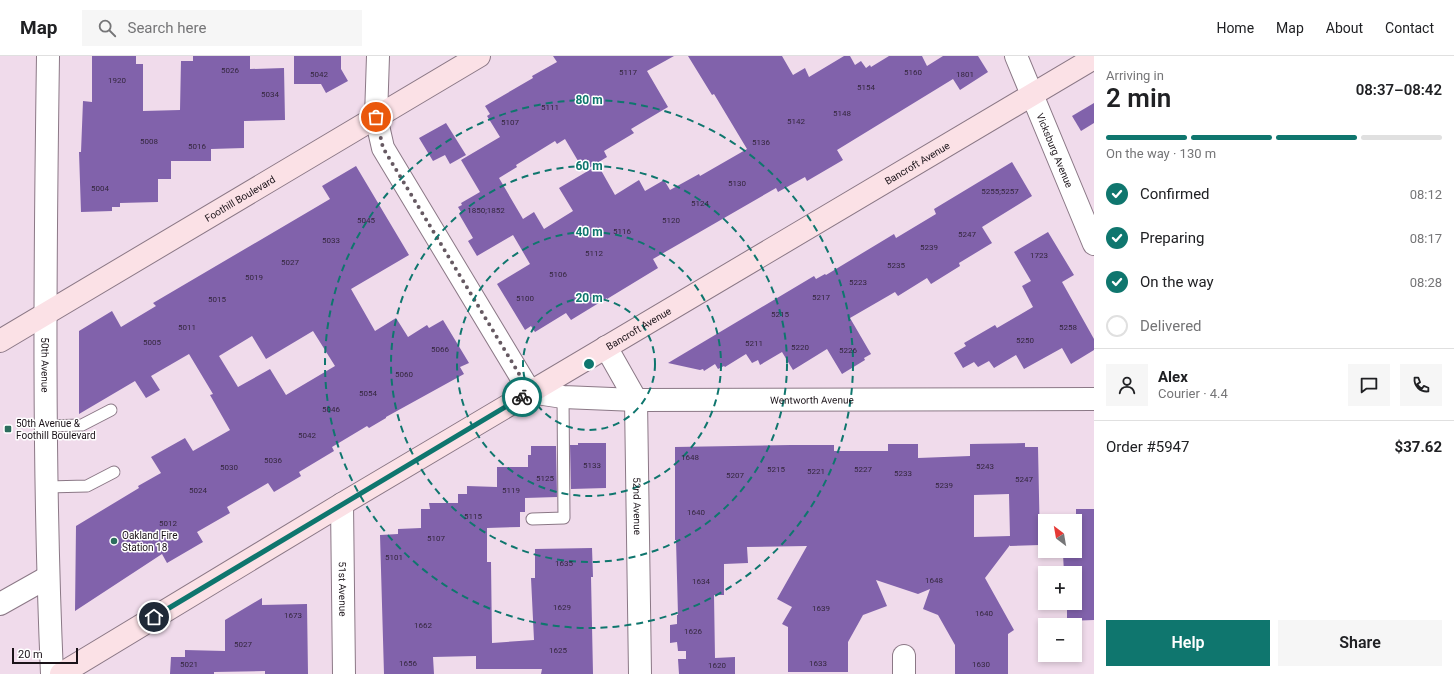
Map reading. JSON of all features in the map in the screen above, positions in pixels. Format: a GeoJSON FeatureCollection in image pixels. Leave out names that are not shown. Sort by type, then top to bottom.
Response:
{"type":"FeatureCollection","features":[{"type":"Feature","properties":{"kind":"street","name":"50th Avenue"},"geometry":{"type":"LineString","coordinates":[[48,56],[45,314],[48,577],[52,674]]}},
{"type":"Feature","properties":{"kind":"street"},"geometry":{"type":"LineString","coordinates":[[378,56],[376,117],[383,148],[530,392]]}},
{"type":"Feature","properties":{"kind":"street","name":"Foothill Boulevard"},"geometry":{"type":"LineString","coordinates":[[0,341],[479,56]]}},
{"type":"Feature","properties":{"kind":"street","name":"Vicksburg Avenue"},"geometry":{"type":"LineString","coordinates":[[1016,56],[1094,244]]}},
{"type":"Feature","properties":{"kind":"street","name":"Bancroft Avenue"},"geometry":{"type":"LineString","coordinates":[[61,674],[342,504],[1094,58]]}},
{"type":"Feature","properties":{"kind":"street","name":"52nd Avenue"},"geometry":{"type":"LineString","coordinates":[[606,347],[636,400],[640,674]]}},
{"type":"Feature","properties":{"kind":"street","name":"Wentworth Avenue"},"geometry":{"type":"LineString","coordinates":[[530,392],[562,397],[636,400],[1094,399]]}},
{"type":"Feature","properties":{"kind":"street","name":"51st Avenue"},"geometry":{"type":"LineString","coordinates":[[342,504],[344,674]]}},
{"type":"Feature","properties":{"kind":"street"},"geometry":{"type":"LineString","coordinates":[[0,604],[48,577]]}},
{"type":"Feature","properties":{"kind":"lane"},"geometry":{"type":"LineString","coordinates":[[532,519],[564,518],[562,397]]}},
{"type":"Feature","properties":{"kind":"lane"},"geometry":{"type":"LineString","coordinates":[[46,426],[82,425],[112,410]]}},
{"type":"Feature","properties":{"kind":"lane"},"geometry":{"type":"LineString","coordinates":[[47,487],[87,486],[114,472]]}},
{"type":"Feature","properties":{"kind":"building"},"geometry":{"type":"Polygon","coordinates":[[[92,56],[136,56],[136,64],[143,64],[143,111],[180,110],[181,61],[193,61],[193,56],[250,56],[250,69],[284,68],[285,120],[244,121],[244,148],[211,149],[211,161],[171,161],[171,179],[158,179],[158,202],[120,203],[120,207],[112,207],[112,211],[81,212],[79,152],[81,152],[83,101],[92,102],[92,56]]]}},
{"type":"Feature","properties":{"kind":"building"},"geometry":{"type":"Polygon","coordinates":[[[294,56],[341,56],[341,69],[348,81],[326,93],[321,84],[294,84],[294,56]]]}},
{"type":"Feature","properties":{"kind":"building"},"geometry":{"type":"Polygon","coordinates":[[[553,56],[674,56],[647,71],[668,107],[631,129],[634,133],[604,151],[607,157],[584,171],[565,139],[557,144],[555,141],[516,165],[517,167],[499,178],[523,219],[534,212],[544,229],[573,211],[559,188],[598,165],[615,195],[639,180],[645,191],[664,180],[670,190],[699,174],[700,176],[747,149],[714,94],[712,95],[688,56],[782,56],[793,75],[805,68],[809,77],[844,56],[850,56],[855,65],[861,61],[866,68],[870,65],[871,67],[889,56],[922,56],[927,66],[943,56],[978,56],[988,72],[960,90],[953,79],[837,150],[843,160],[807,181],[805,177],[778,192],[776,188],[653,259],[658,268],[607,299],[571,320],[566,313],[535,332],[531,326],[525,330],[497,284],[530,264],[513,235],[477,256],[468,241],[473,238],[459,214],[461,212],[458,207],[462,205],[461,203],[480,192],[461,160],[500,137],[487,116],[490,114],[485,106],[557,62],[553,56]]]}},
{"type":"Feature","properties":{"kind":"building"},"geometry":{"type":"Polygon","coordinates":[[[1094,103],[1094,123],[1081,131],[1072,116],[1094,103]]]}},
{"type":"Feature","properties":{"kind":"building"},"geometry":{"type":"Polygon","coordinates":[[[446,123],[466,155],[450,164],[445,155],[433,161],[419,138],[446,123]]]}},
{"type":"Feature","properties":{"kind":"building"},"geometry":{"type":"Polygon","coordinates":[[[1012,162],[1032,196],[982,227],[992,243],[959,263],[960,266],[931,284],[927,278],[898,296],[895,292],[850,318],[871,354],[864,358],[865,360],[842,374],[827,349],[793,370],[782,352],[760,365],[758,360],[752,363],[746,354],[725,367],[724,366],[718,369],[715,364],[704,371],[703,369],[700,370],[668,363],[814,276],[816,279],[825,274],[826,275],[894,234],[896,238],[936,214],[934,209],[1012,162]]]}},
{"type":"Feature","properties":{"kind":"building"},"geometry":{"type":"Polygon","coordinates":[[[356,166],[409,255],[351,289],[375,331],[396,318],[408,337],[427,325],[429,328],[443,320],[469,363],[460,367],[464,374],[369,428],[367,426],[332,447],[334,451],[299,472],[301,476],[274,492],[268,483],[227,507],[230,513],[197,532],[203,542],[167,563],[162,554],[75,611],[76,526],[161,473],[151,457],[185,438],[193,451],[230,430],[210,395],[213,394],[189,354],[151,376],[160,390],[146,398],[135,381],[79,414],[79,331],[112,311],[121,327],[156,306],[153,303],[330,199],[322,186],[356,166]],[[313,331],[266,359],[252,336],[219,356],[238,387],[270,369],[286,395],[335,366],[313,331]]]}},
{"type":"Feature","properties":{"kind":"building"},"geometry":{"type":"Polygon","coordinates":[[[1048,232],[1074,275],[1062,282],[1094,339],[1094,350],[1071,364],[1062,348],[1024,369],[1016,355],[994,368],[989,361],[978,367],[974,362],[963,368],[954,353],[966,346],[964,343],[995,325],[997,328],[1033,307],[1022,286],[1031,281],[1014,252],[1048,232]]]}},
{"type":"Feature","properties":{"kind":"building"},"geometry":{"type":"Polygon","coordinates":[[[578,443],[606,443],[606,488],[571,489],[570,445],[578,445],[578,443]]]}},
{"type":"Feature","properties":{"kind":"building"},"geometry":{"type":"Polygon","coordinates":[[[1025,443],[1025,447],[1038,447],[1039,514],[1038,514],[1038,545],[1010,545],[985,578],[1014,630],[1008,634],[1008,674],[955,674],[955,645],[938,615],[923,609],[930,589],[918,594],[876,580],[887,606],[863,615],[848,642],[848,672],[788,672],[788,627],[782,624],[792,607],[777,599],[807,546],[747,547],[748,563],[724,564],[724,595],[714,595],[715,658],[735,657],[735,674],[679,674],[678,659],[686,659],[686,651],[678,651],[677,642],[670,643],[670,625],[677,624],[678,615],[675,540],[675,447],[834,445],[834,451],[888,451],[888,444],[918,444],[918,458],[970,456],[970,444],[1025,443]],[[1009,494],[974,495],[974,537],[1010,536],[1009,494]]]}},
{"type":"Feature","properties":{"kind":"building"},"geometry":{"type":"Polygon","coordinates":[[[531,446],[556,446],[557,497],[525,498],[525,512],[520,512],[520,527],[487,528],[487,562],[491,562],[492,643],[534,640],[531,578],[535,578],[535,549],[592,548],[593,577],[591,577],[593,674],[541,674],[542,669],[476,669],[476,656],[433,657],[434,674],[384,674],[380,535],[398,534],[398,529],[421,528],[421,509],[430,509],[429,503],[458,503],[458,494],[467,494],[467,486],[497,487],[497,467],[528,467],[528,455],[531,455],[531,446]]]}},
{"type":"Feature","properties":{"kind":"building"},"geometry":{"type":"Polygon","coordinates":[[[1076,509],[1094,509],[1094,620],[1082,620],[1082,618],[1067,618],[1067,610],[1082,610],[1082,566],[1064,566],[1063,558],[1082,558],[1082,514],[1076,514],[1076,509]]]}},
{"type":"Feature","properties":{"kind":"building"},"geometry":{"type":"Polygon","coordinates":[[[262,598],[262,605],[307,604],[308,674],[265,674],[265,671],[214,672],[214,674],[170,674],[171,657],[185,657],[185,650],[225,651],[225,620],[262,598]]]}},
{"type":"Feature","properties":{"kind":"way so far"},"geometry":{"type":"LineString","coordinates":[[376,117],[383,148],[530,392],[522,397]]}},
{"type":"Feature","properties":{"kind":"place","name":"50th Avenue & Foothill Boulevard"},"geometry":{"type":"Point","coordinates":[8,429]}},
{"type":"Feature","properties":{"kind":"place","name":"Oakland Fire Station 18"},"geometry":{"type":"Point","coordinates":[114,541]}},
{"type":"Feature","properties":{"kind":"route"},"geometry":{"type":"LineString","coordinates":[[154,617],[522,397]]}}]}
